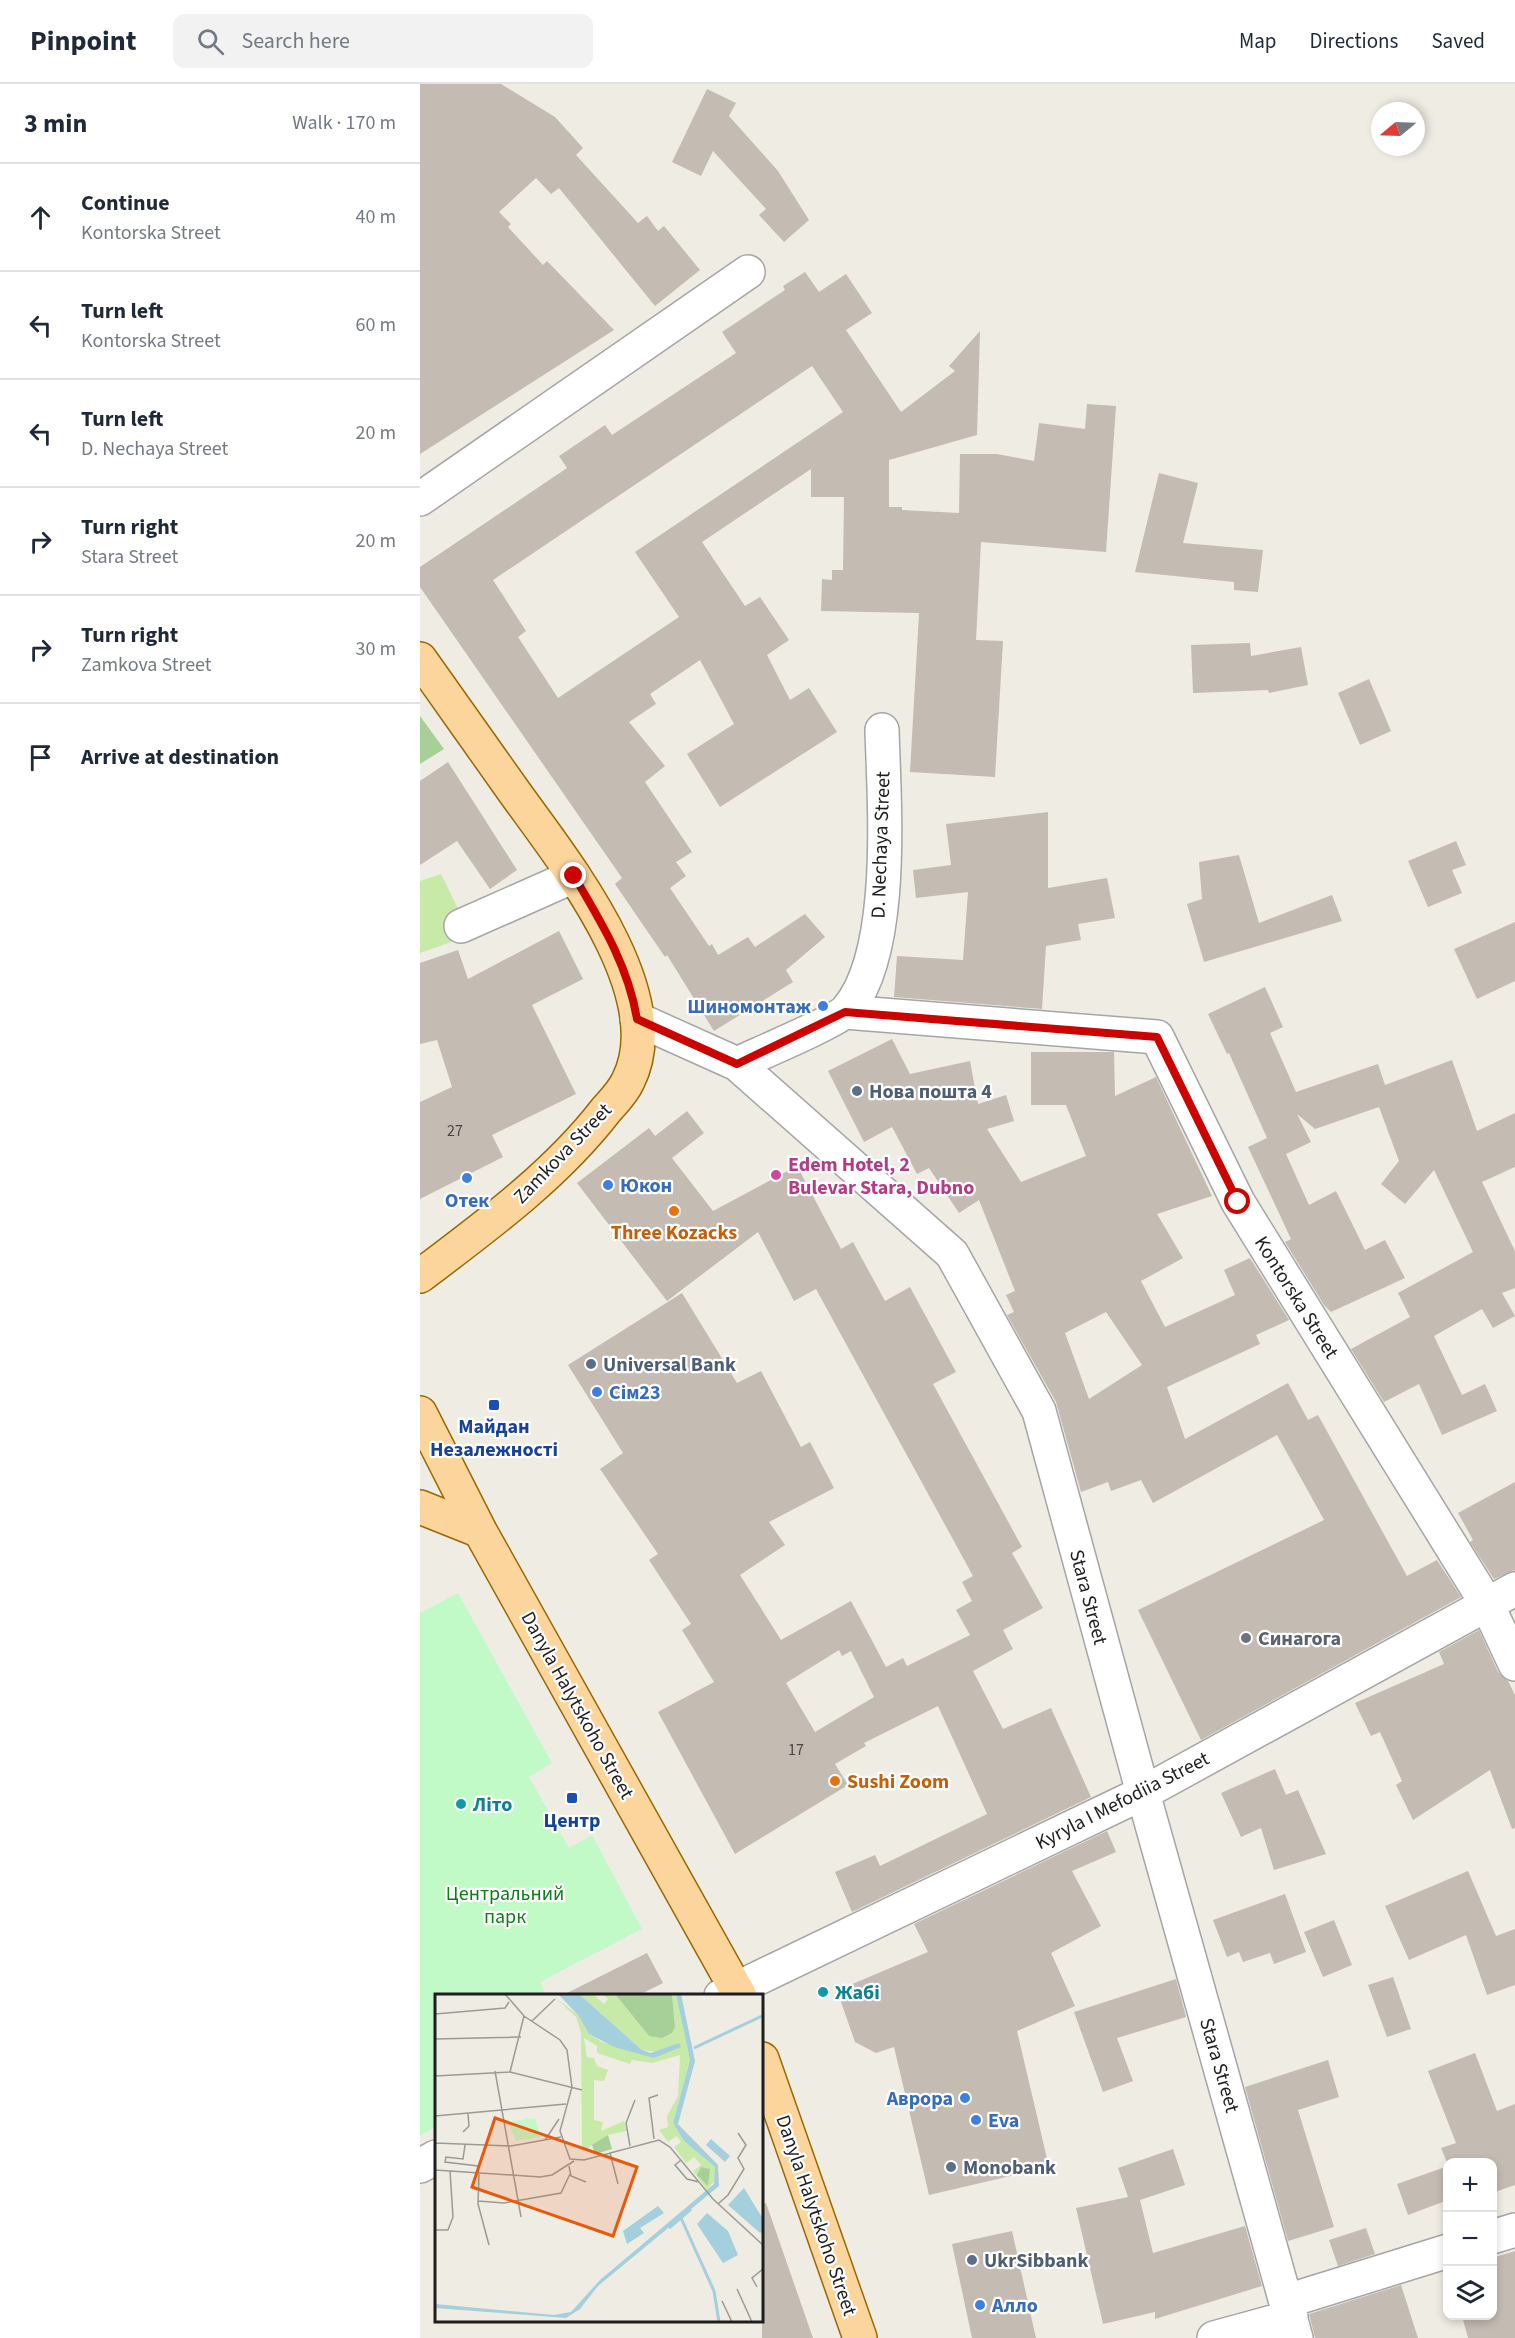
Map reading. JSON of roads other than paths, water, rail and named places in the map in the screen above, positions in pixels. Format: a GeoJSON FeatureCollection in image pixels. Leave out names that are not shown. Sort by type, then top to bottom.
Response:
{"type":"FeatureCollection","features":[{"type":"Feature","properties":{"kind":"main road","name":"Zamkova Street"},"geometry":{"type":"LineString","coordinates":[[420,659],[574,876],[618,955],[634,998],[637,1019],[634,1068],[627,1083],[593,1128],[500,1215],[420,1276]]}},
{"type":"Feature","properties":{"kind":"main road","name":"Danyla Halytskoho Street"},"geometry":{"type":"LineString","coordinates":[[420,1413],[480,1531],[732,1993]]}},
{"type":"Feature","properties":{"kind":"main road"},"geometry":{"type":"LineString","coordinates":[[420,1507],[480,1531]]}},
{"type":"Feature","properties":{"kind":"main road","name":"Danyla Halytskoho Street"},"geometry":{"type":"LineString","coordinates":[[764,2065],[860,2338]]}},
{"type":"Feature","properties":{"kind":"street"},"geometry":{"type":"LineString","coordinates":[[420,499],[748,272]]}},
{"type":"Feature","properties":{"kind":"street","name":"D. Nechaya Street"},"geometry":{"type":"LineString","coordinates":[[845,1012],[872,960],[877,933],[882,890],[882,730]]}},
{"type":"Feature","properties":{"kind":"street"},"geometry":{"type":"LineString","coordinates":[[461,926],[574,876]]}},
{"type":"Feature","properties":{"kind":"street"},"geometry":{"type":"LineString","coordinates":[[737,1064],[845,1012]]}},
{"type":"Feature","properties":{"kind":"street","name":"Kontorska Street"},"geometry":{"type":"LineString","coordinates":[[845,1012],[1157,1037],[1238,1202],[1501,1596],[1515,1664]]}},
{"type":"Feature","properties":{"kind":"street","name":"Stara Street"},"geometry":{"type":"LineString","coordinates":[[637,1019],[737,1064],[952,1254],[1039,1411],[1143,1793],[1292,2319]]}},
{"type":"Feature","properties":{"kind":"street","name":"Kyryla I Mefodiia Street"},"geometry":{"type":"LineString","coordinates":[[732,1993],[1143,1793],[1501,1596]]}},
{"type":"Feature","properties":{"kind":"street"},"geometry":{"type":"LineString","coordinates":[[420,2166],[435,2158]]}},
{"type":"Feature","properties":{"kind":"street"},"geometry":{"type":"LineString","coordinates":[[1497,2235],[1515,2230]]}},
{"type":"Feature","properties":{"kind":"street"},"geometry":{"type":"LineString","coordinates":[[1214,2338],[1292,2319],[1443,2253]]}},
{"type":"Feature","properties":{"kind":"place","name":"Шиномонтаж"},"geometry":{"type":"Point","coordinates":[823,1006]}},
{"type":"Feature","properties":{"kind":"place","name":"Нова пошта 4"},"geometry":{"type":"Point","coordinates":[857,1091]}},
{"type":"Feature","properties":{"kind":"place","name":"Edem Hotel, 2 Bulevar Stara, Dubno"},"geometry":{"type":"Point","coordinates":[776,1175]}},
{"type":"Feature","properties":{"kind":"place","name":"Отек"},"geometry":{"type":"Point","coordinates":[467,1178]}},
{"type":"Feature","properties":{"kind":"place","name":"Юкон"},"geometry":{"type":"Point","coordinates":[608,1185]}},
{"type":"Feature","properties":{"kind":"place","name":"Three Kozacks"},"geometry":{"type":"Point","coordinates":[674,1211]}},
{"type":"Feature","properties":{"kind":"place","name":"Universal Bank"},"geometry":{"type":"Point","coordinates":[591,1364]}},
{"type":"Feature","properties":{"kind":"place","name":"Сім23"},"geometry":{"type":"Point","coordinates":[597,1392]}},
{"type":"Feature","properties":{"kind":"place","name":"Майдан Незалежності"},"geometry":{"type":"Point","coordinates":[494,1405]}},
{"type":"Feature","properties":{"kind":"place","name":"Синагога"},"geometry":{"type":"Point","coordinates":[1246,1638]}},
{"type":"Feature","properties":{"kind":"place","name":"Sushi Zoom"},"geometry":{"type":"Point","coordinates":[835,1781]}},
{"type":"Feature","properties":{"kind":"place","name":"Центр"},"geometry":{"type":"Point","coordinates":[572,1798]}},
{"type":"Feature","properties":{"kind":"place","name":"Літо"},"geometry":{"type":"Point","coordinates":[461,1804]}},
{"type":"Feature","properties":{"kind":"place","name":"Жабі"},"geometry":{"type":"Point","coordinates":[823,1992]}},
{"type":"Feature","properties":{"kind":"place","name":"Аврора"},"geometry":{"type":"Point","coordinates":[965,2098]}},
{"type":"Feature","properties":{"kind":"place","name":"Eva"},"geometry":{"type":"Point","coordinates":[976,2120]}},
{"type":"Feature","properties":{"kind":"place","name":"Monobank"},"geometry":{"type":"Point","coordinates":[951,2167]}},
{"type":"Feature","properties":{"kind":"place","name":"UkrSibbank"},"geometry":{"type":"Point","coordinates":[972,2260]}},
{"type":"Feature","properties":{"kind":"place","name":"Алло"},"geometry":{"type":"Point","coordinates":[980,2305]}},
{"type":"Feature","properties":{"kind":"park label","name":"Центральний парк"},"geometry":{"type":"Point","coordinates":[505,1904]}}]}
